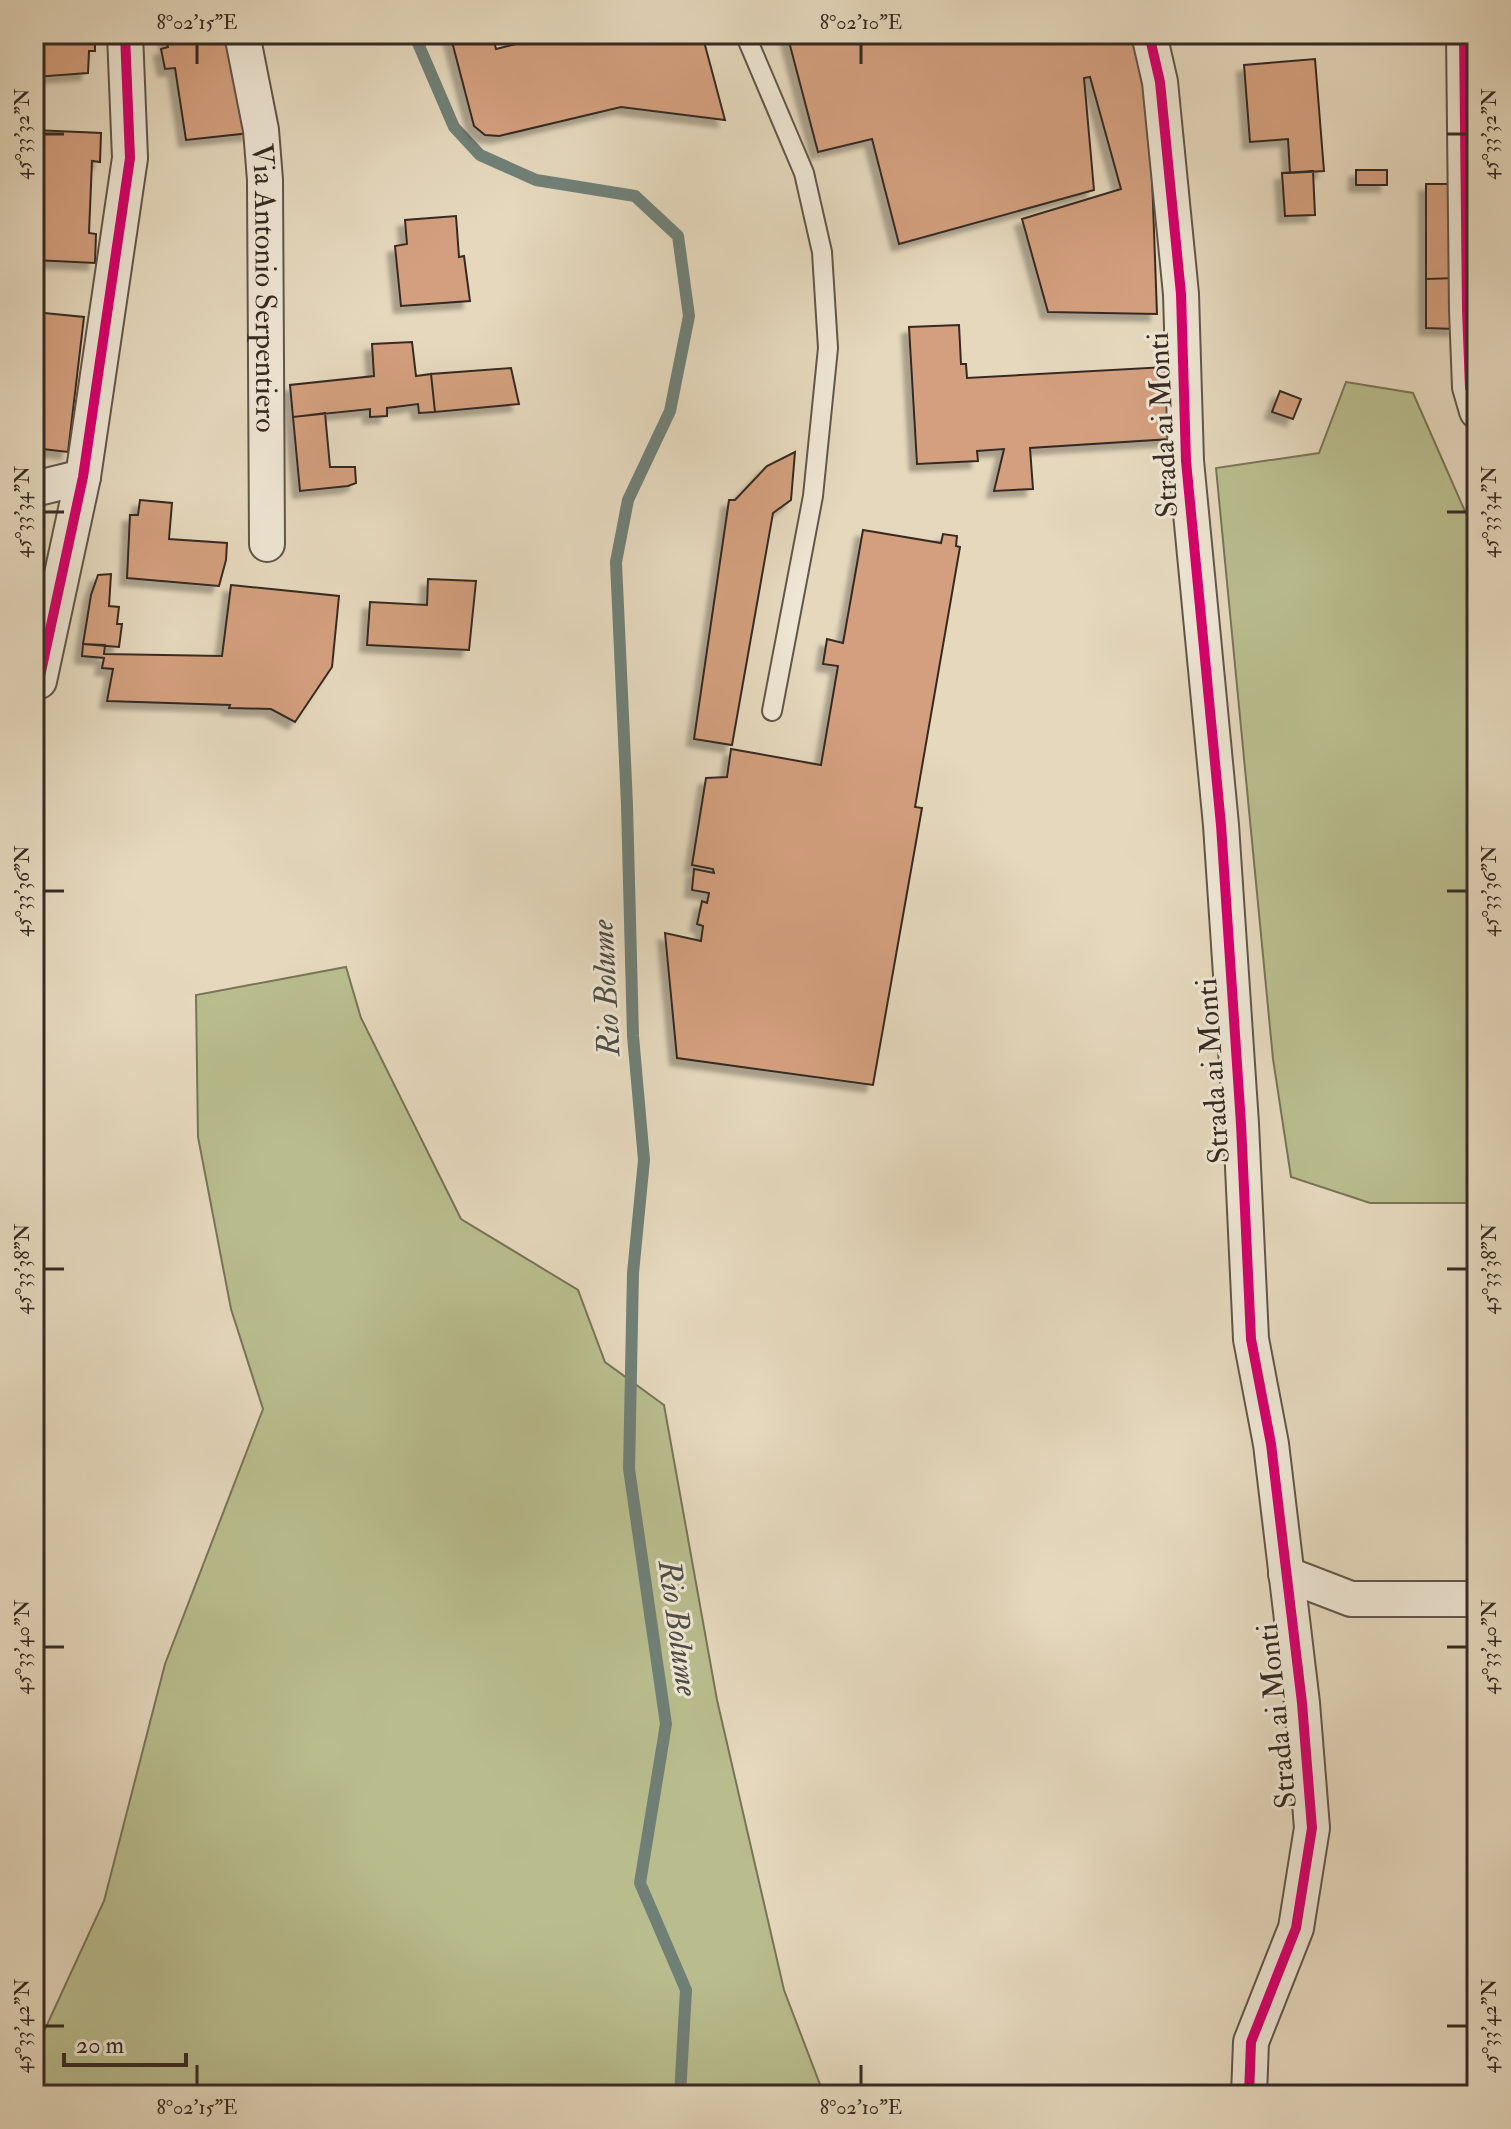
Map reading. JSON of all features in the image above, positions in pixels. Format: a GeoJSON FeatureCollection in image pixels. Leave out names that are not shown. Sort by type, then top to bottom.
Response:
{"type":"FeatureCollection","features":[{"type":"Feature","properties":{"kind":"street"},"geometry":{"type":"LineString","coordinates":[[34,681],[39,681],[83,477],[130,158],[125,34]]}},
{"type":"Feature","properties":{"kind":"street","name":"Via Antonio Serpentiero"},"geometry":{"type":"LineString","coordinates":[[242,34],[261,130],[265,180],[267,544]]}},
{"type":"Feature","properties":{"kind":"street","name":"Strada ai Monti"},"geometry":{"type":"LineString","coordinates":[[1149,34],[1160,82],[1181,294],[1186,461],[1221,825],[1241,1124],[1251,1339],[1271,1444],[1302,1703],[1312,1828],[1296,1928],[1251,2042],[1249,2095]]}},
{"type":"Feature","properties":{"kind":"street"},"geometry":{"type":"LineString","coordinates":[[1464,34],[1467,310],[1470,387],[1477,411]]}},
{"type":"Feature","properties":{"kind":"street"},"geometry":{"type":"LineString","coordinates":[[34,489],[83,477]]}},
{"type":"Feature","properties":{"kind":"street"},"geometry":{"type":"LineString","coordinates":[[1286,1574],[1351,1599],[1477,1599]]}},
{"type":"Feature","properties":{"kind":"lane"},"geometry":{"type":"LineString","coordinates":[[745,34],[804,173],[822,252],[828,348],[813,496],[772,711]]}},
{"type":"Feature","properties":{"kind":"green space"},"geometry":{"type":"Polygon","coordinates":[[[1346,382],[1413,393],[1471,525],[1477,527],[1477,1203],[1370,1203],[1291,1177],[1273,1059],[1216,468],[1319,453],[1346,382]]]}},
{"type":"Feature","properties":{"kind":"green space"},"geometry":{"type":"Polygon","coordinates":[[[346,967],[361,1018],[461,1219],[578,1290],[605,1362],[664,1405],[717,1700],[784,1990],[824,2095],[34,2095],[34,2053],[104,1901],[165,1664],[263,1409],[231,1309],[198,1137],[196,995],[346,967]]]}},
{"type":"Feature","properties":{"kind":"building"},"geometry":{"type":"Polygon","coordinates":[[[34,34],[95,34],[95,51],[89,51],[88,73],[34,77],[34,34]]]}},
{"type":"Feature","properties":{"kind":"building"},"geometry":{"type":"Polygon","coordinates":[[[165,34],[230,34],[250,133],[186,140],[175,68],[165,69],[161,49],[168,47],[165,34]]]}},
{"type":"Feature","properties":{"kind":"building"},"geometry":{"type":"Polygon","coordinates":[[[450,34],[492,34],[496,49],[556,34],[702,34],[725,120],[621,107],[499,136],[485,135],[474,126],[450,34]]]}},
{"type":"Feature","properties":{"kind":"building"},"geometry":{"type":"Polygon","coordinates":[[[787,34],[1139,34],[1148,66],[1157,314],[1048,312],[1022,219],[1121,189],[1090,77],[1084,78],[1094,190],[899,244],[872,139],[818,152],[787,34]]]}},
{"type":"Feature","properties":{"kind":"building"},"geometry":{"type":"Polygon","coordinates":[[[1315,59],[1324,171],[1290,173],[1288,139],[1250,142],[1244,65],[1315,59]]]}},
{"type":"Feature","properties":{"kind":"building"},"geometry":{"type":"Polygon","coordinates":[[[34,130],[101,133],[100,162],[92,161],[89,233],[96,234],[95,263],[34,260],[34,130]]]}},
{"type":"Feature","properties":{"kind":"building"},"geometry":{"type":"Polygon","coordinates":[[[1356,170],[1387,170],[1387,185],[1356,185],[1356,170]]]}},
{"type":"Feature","properties":{"kind":"building"},"geometry":{"type":"Polygon","coordinates":[[[1313,171],[1315,215],[1285,216],[1282,173],[1313,171]]]}},
{"type":"Feature","properties":{"kind":"building"},"geometry":{"type":"Polygon","coordinates":[[[1426,184],[1456,184],[1457,278],[1426,279],[1426,184]]]}},
{"type":"Feature","properties":{"kind":"building"},"geometry":{"type":"Polygon","coordinates":[[[456,216],[459,257],[464,256],[470,301],[401,306],[395,246],[407,244],[405,220],[456,216]]]}},
{"type":"Feature","properties":{"kind":"building"},"geometry":{"type":"Polygon","coordinates":[[[1457,278],[1456,329],[1426,328],[1426,279],[1457,278]]]}},
{"type":"Feature","properties":{"kind":"building"},"geometry":{"type":"Polygon","coordinates":[[[34,312],[84,317],[68,452],[34,448],[34,312]]]}},
{"type":"Feature","properties":{"kind":"building"},"geometry":{"type":"Polygon","coordinates":[[[959,325],[961,364],[966,364],[967,378],[1166,367],[1171,439],[1030,448],[1033,489],[994,491],[1004,449],[977,451],[978,461],[917,464],[909,327],[959,325]]]}},
{"type":"Feature","properties":{"kind":"building"},"geometry":{"type":"Polygon","coordinates":[[[412,342],[416,376],[431,374],[435,412],[419,413],[418,404],[387,408],[387,416],[370,417],[370,409],[293,417],[290,385],[374,376],[372,344],[412,342]]]}},
{"type":"Feature","properties":{"kind":"building"},"geometry":{"type":"Polygon","coordinates":[[[511,368],[519,404],[435,412],[431,374],[511,368]]]}},
{"type":"Feature","properties":{"kind":"building"},"geometry":{"type":"Polygon","coordinates":[[[1280,391],[1301,399],[1293,419],[1272,412],[1280,391]]]}},
{"type":"Feature","properties":{"kind":"building"},"geometry":{"type":"Polygon","coordinates":[[[325,413],[330,467],[355,467],[356,483],[300,491],[293,417],[325,413]]]}},
{"type":"Feature","properties":{"kind":"building"},"geometry":{"type":"Polygon","coordinates":[[[795,452],[791,500],[773,513],[732,745],[694,739],[729,500],[735,500],[767,466],[795,452]]]}},
{"type":"Feature","properties":{"kind":"building"},"geometry":{"type":"Polygon","coordinates":[[[140,500],[172,503],[169,539],[227,543],[219,586],[127,578],[130,515],[138,515],[140,500]]]}},
{"type":"Feature","properties":{"kind":"building"},"geometry":{"type":"Polygon","coordinates":[[[863,530],[941,543],[943,534],[957,536],[956,546],[960,547],[915,807],[922,808],[873,1085],[677,1058],[665,933],[701,941],[703,926],[697,924],[702,901],[707,903],[709,893],[692,890],[694,869],[714,873],[713,869],[692,865],[706,778],[727,777],[731,749],[821,765],[838,666],[823,664],[827,639],[843,643],[863,530]]]}},
{"type":"Feature","properties":{"kind":"building"},"geometry":{"type":"Polygon","coordinates":[[[111,574],[109,606],[119,607],[117,624],[122,624],[119,647],[83,644],[91,595],[98,575],[111,574]]]}},
{"type":"Feature","properties":{"kind":"building"},"geometry":{"type":"Polygon","coordinates":[[[428,579],[476,581],[469,650],[367,645],[370,602],[427,605],[428,579]]]}},
{"type":"Feature","properties":{"kind":"building"},"geometry":{"type":"Polygon","coordinates":[[[231,585],[339,596],[332,667],[295,722],[271,709],[107,701],[113,669],[102,668],[104,658],[82,656],[83,644],[105,645],[104,654],[222,656],[231,585]]]}},
{"type":"Feature","properties":{"kind":"waterway","name":"Rio Bolume"},"geometry":{"type":"LineString","coordinates":[[414,34],[454,127],[480,155],[536,180],[635,196],[678,236],[689,316],[670,411],[628,500],[616,562],[633,1036],[644,1160],[633,1273],[629,1469],[666,1724],[640,1883],[686,1990],[680,2095]]}},
{"type":"Feature","properties":{"kind":"cycle path"},"geometry":{"type":"LineString","coordinates":[[34,681],[39,681],[83,477],[130,158],[125,34]]}},
{"type":"Feature","properties":{"kind":"cycle path"},"geometry":{"type":"LineString","coordinates":[[1149,34],[1160,82],[1181,294],[1186,461],[1221,825],[1241,1124],[1251,1339],[1271,1444],[1302,1703],[1312,1828],[1296,1928],[1251,2042],[1249,2095]]}},
{"type":"Feature","properties":{"kind":"cycle path"},"geometry":{"type":"LineString","coordinates":[[1464,34],[1467,310],[1470,387],[1477,411]]}}]}
